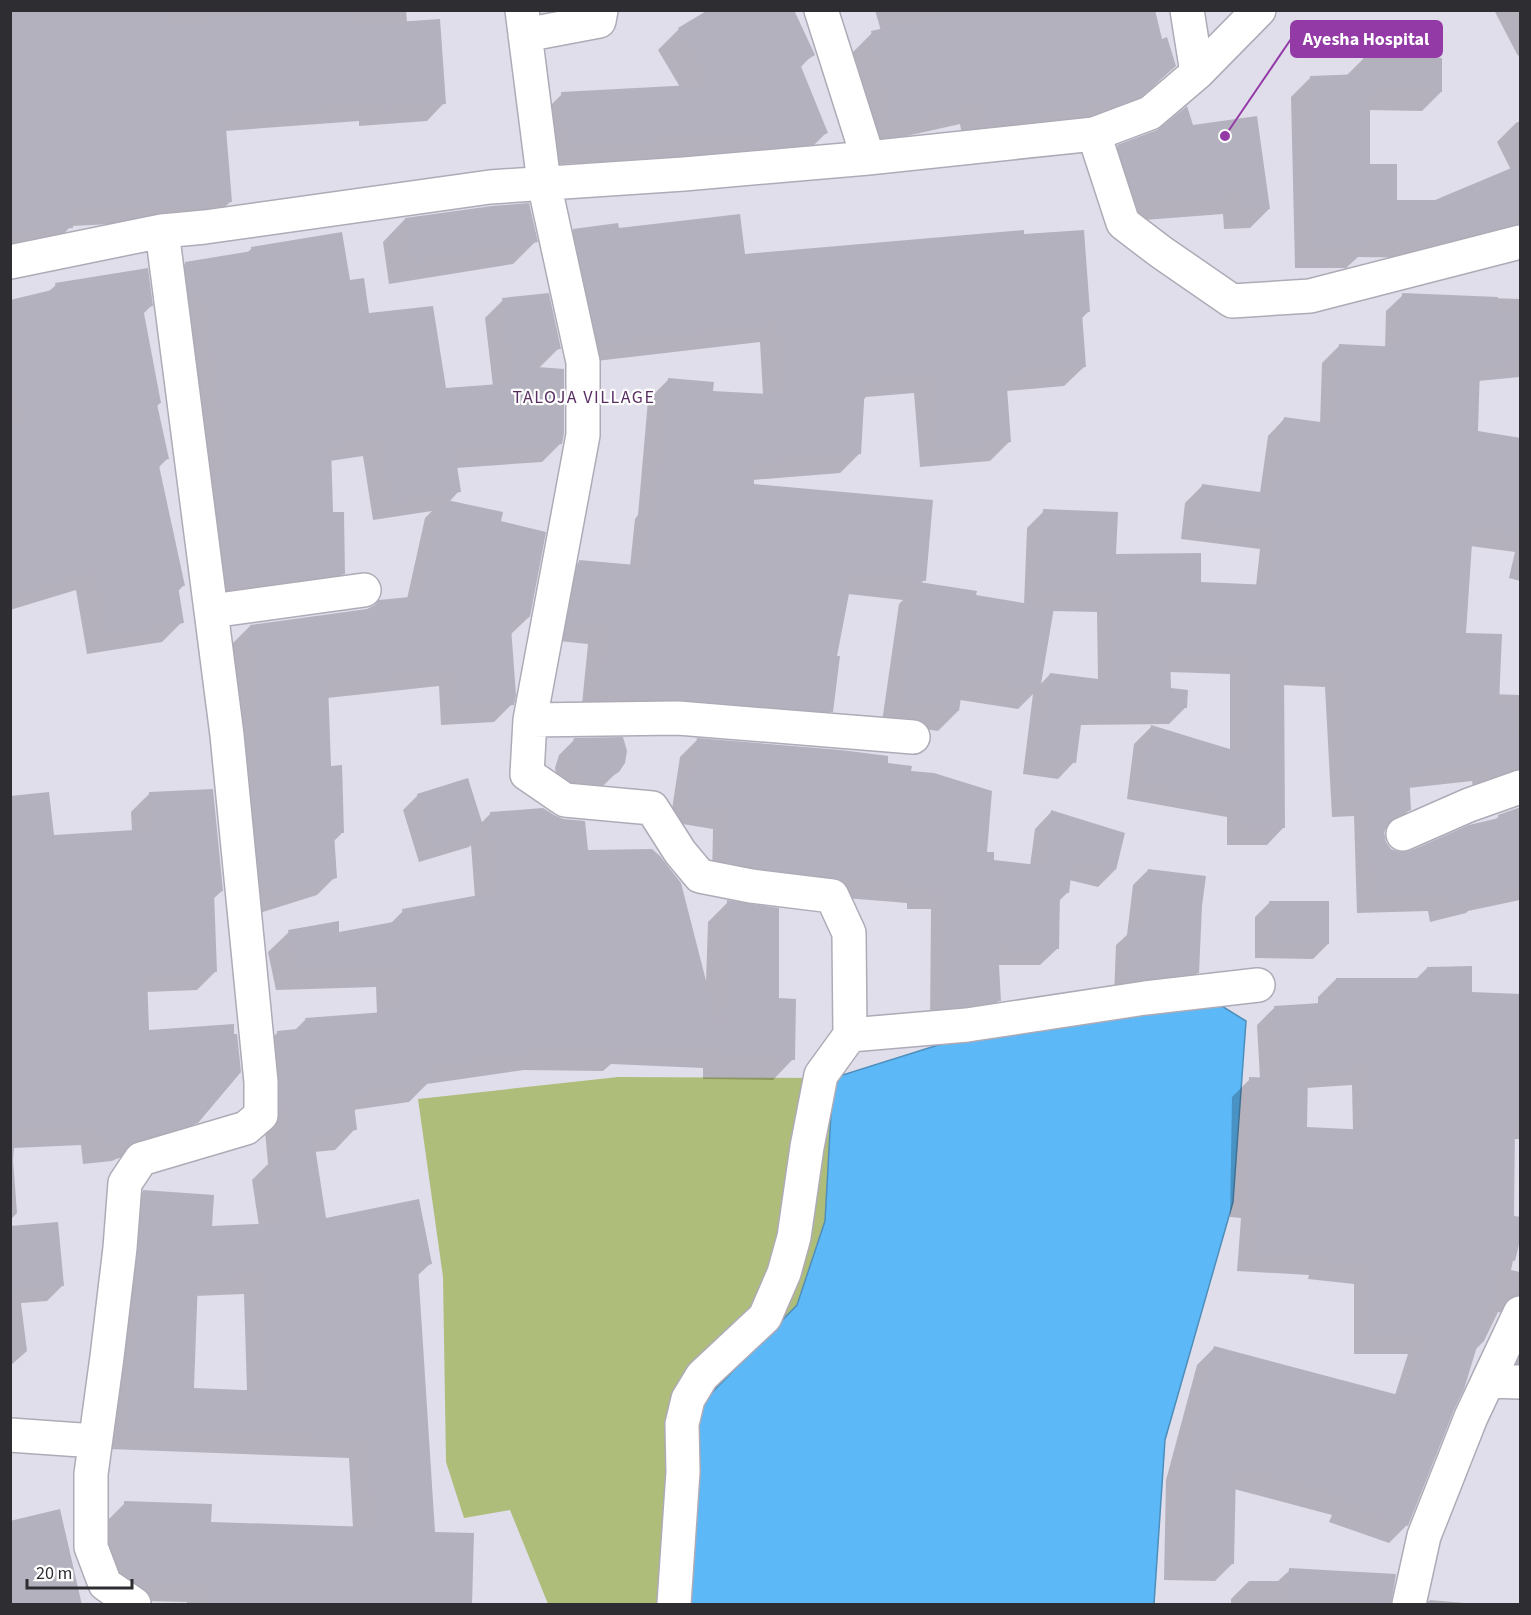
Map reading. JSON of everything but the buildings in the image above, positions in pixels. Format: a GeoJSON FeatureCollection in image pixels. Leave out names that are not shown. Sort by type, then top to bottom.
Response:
{"type":"FeatureCollection","features":[{"type":"Feature","properties":{"kind":"street"},"geometry":{"type":"LineString","coordinates":[[601,10],[599,21],[524,23],[543,183],[583,362],[583,435],[530,720],[527,774],[565,800],[652,808],[680,852],[700,876],[751,886],[832,896],[849,933],[850,1035],[821,1074],[807,1147],[794,1237],[784,1273],[765,1317],[702,1376],[688,1399],[682,1424],[683,1472],[674,1605]]}},
{"type":"Feature","properties":{"kind":"street"},"geometry":{"type":"LineString","coordinates":[[820,10],[868,158]]}},
{"type":"Feature","properties":{"kind":"street"},"geometry":{"type":"LineString","coordinates":[[1187,10],[1197,73]]}},
{"type":"Feature","properties":{"kind":"street"},"geometry":{"type":"LineString","coordinates":[[10,262],[162,231],[490,187],[684,174],[1094,135],[1150,113],[1197,73],[1259,10]]}},
{"type":"Feature","properties":{"kind":"street"},"geometry":{"type":"LineString","coordinates":[[1094,135],[1124,223],[1161,252],[1232,301],[1310,296],[1521,242]]}},
{"type":"Feature","properties":{"kind":"street"},"geometry":{"type":"LineString","coordinates":[[134,1605],[105,1584],[90,1547],[91,1474],[119,1259],[125,1183],[141,1159],[246,1128],[261,1115],[261,1082],[229,746],[162,231]]}},
{"type":"Feature","properties":{"kind":"street"},"geometry":{"type":"LineString","coordinates":[[211,611],[364,590]]}},
{"type":"Feature","properties":{"kind":"street"},"geometry":{"type":"LineString","coordinates":[[530,720],[678,718],[913,737]]}},
{"type":"Feature","properties":{"kind":"street"},"geometry":{"type":"LineString","coordinates":[[1403,834],[1469,804],[1521,787]]}},
{"type":"Feature","properties":{"kind":"street"},"geometry":{"type":"LineString","coordinates":[[850,1035],[967,1025],[1145,998],[1258,985]]}},
{"type":"Feature","properties":{"kind":"street"},"geometry":{"type":"LineString","coordinates":[[1409,1605],[1424,1536],[1471,1417],[1521,1313]]}},
{"type":"Feature","properties":{"kind":"street"},"geometry":{"type":"LineString","coordinates":[[1488,1381],[1521,1382]]}},
{"type":"Feature","properties":{"kind":"street"},"geometry":{"type":"LineString","coordinates":[[10,1435],[96,1441]]}},
{"type":"Feature","properties":{"kind":"green space"},"geometry":{"type":"Polygon","coordinates":[[[618,1077],[833,1078],[825,1221],[797,1305],[698,1408],[691,1604],[548,1604],[510,1510],[464,1518],[446,1462],[443,1277],[418,1099],[618,1077]]]}},
{"type":"Feature","properties":{"kind":"water"},"geometry":{"type":"Polygon","coordinates":[[[1212,1000],[1246,1021],[1233,1202],[1165,1440],[1154,1604],[691,1604],[698,1407],[797,1305],[825,1221],[833,1078],[954,1040],[1212,1000]]]}},
{"type":"Feature","properties":{"kind":"place","name":"Ayesha Hospital"},"geometry":{"type":"Point","coordinates":[1225,136]}},
{"type":"Feature","properties":{"kind":"district","name":"TALOJA VILLAGE"},"geometry":{"type":"Point","coordinates":[584,397]}}]}
